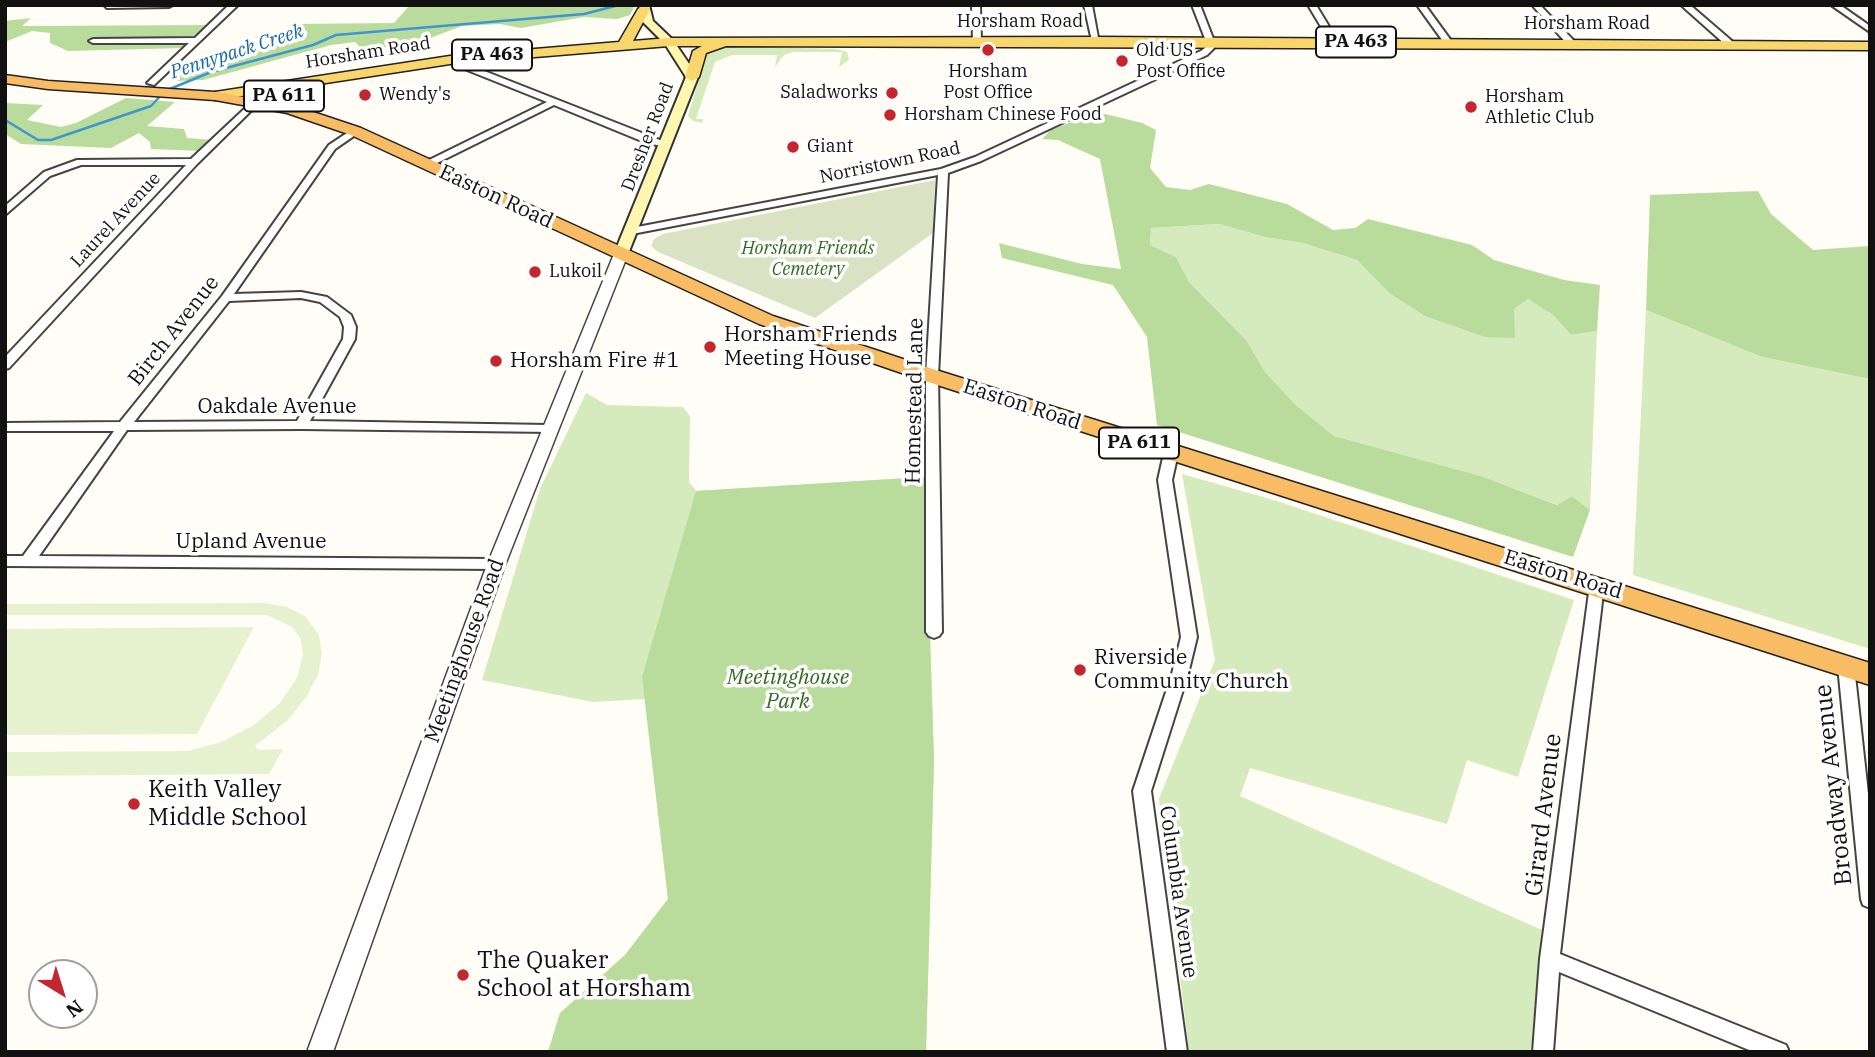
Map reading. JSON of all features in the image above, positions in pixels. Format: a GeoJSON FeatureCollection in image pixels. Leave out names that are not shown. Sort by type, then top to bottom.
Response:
{"type":"FeatureCollection","features":[{"type":"Feature","properties":{"kind":"highway","name":"Easton Road"},"geometry":{"type":"LineString","coordinates":[[5,69],[146,87]]}},
{"type":"Feature","properties":{"kind":"highway","name":"Easton Road"},"geometry":{"type":"LineString","coordinates":[[5,79],[188,89],[254,96],[337,127],[356,131],[765,320],[1171,453],[1597,585],[1870,674]]}},
{"type":"Feature","properties":{"kind":"highway","name":"Easton Road"},"geometry":{"type":"LineString","coordinates":[[188,89],[215,96],[254,96]]}},
{"type":"Feature","properties":{"kind":"main road","name":"Dresher Road"},"geometry":{"type":"LineString","coordinates":[[621,254],[692,77],[669,42],[648,22],[644,7]]}},
{"type":"Feature","properties":{"kind":"main road"},"geometry":{"type":"LineString","coordinates":[[625,44],[644,7]]}},
{"type":"Feature","properties":{"kind":"main road"},"geometry":{"type":"LineString","coordinates":[[692,77],[703,49],[733,41]]}},
{"type":"Feature","properties":{"kind":"main road","name":"Horsham Road"},"geometry":{"type":"LineString","coordinates":[[254,96],[468,58],[669,42],[1210,41],[1870,46]]}},
{"type":"Feature","properties":{"kind":"street"},"geometry":{"type":"LineString","coordinates":[[108,6],[170,5]]}},
{"type":"Feature","properties":{"kind":"street"},"geometry":{"type":"LineString","coordinates":[[146,87],[234,5]]}},
{"type":"Feature","properties":{"kind":"street"},"geometry":{"type":"LineString","coordinates":[[976,5],[977,41]]}},
{"type":"Feature","properties":{"kind":"street"},"geometry":{"type":"LineString","coordinates":[[1088,5],[1096,41]]}},
{"type":"Feature","properties":{"kind":"street"},"geometry":{"type":"LineString","coordinates":[[1196,5],[1210,41]]}},
{"type":"Feature","properties":{"kind":"street"},"geometry":{"type":"LineString","coordinates":[[1312,5],[1335,43]]}},
{"type":"Feature","properties":{"kind":"street"},"geometry":{"type":"LineString","coordinates":[[1421,5],[1448,42]]}},
{"type":"Feature","properties":{"kind":"street"},"geometry":{"type":"LineString","coordinates":[[1536,5],[1572,44]]}},
{"type":"Feature","properties":{"kind":"street"},"geometry":{"type":"LineString","coordinates":[[1685,5],[1730,44]]}},
{"type":"Feature","properties":{"kind":"street"},"geometry":{"type":"LineString","coordinates":[[1835,5],[1870,30]]}},
{"type":"Feature","properties":{"kind":"street"},"geometry":{"type":"LineString","coordinates":[[93,41],[198,40]]}},
{"type":"Feature","properties":{"kind":"street","name":"Norristown Road"},"geometry":{"type":"LineString","coordinates":[[632,231],[943,171],[978,159],[1159,76],[1204,53],[1210,48],[1210,41]]}},
{"type":"Feature","properties":{"kind":"street"},"geometry":{"type":"LineString","coordinates":[[468,58],[470,68],[552,103],[665,144]]}},
{"type":"Feature","properties":{"kind":"street","name":"Laurel Avenue"},"geometry":{"type":"LineString","coordinates":[[5,365],[254,96]]}},
{"type":"Feature","properties":{"kind":"street"},"geometry":{"type":"LineString","coordinates":[[426,165],[552,103]]}},
{"type":"Feature","properties":{"kind":"street","name":"Birch Avenue"},"geometry":{"type":"LineString","coordinates":[[27,561],[124,426],[226,298],[332,147],[356,131]]}},
{"type":"Feature","properties":{"kind":"street"},"geometry":{"type":"LineString","coordinates":[[5,212],[47,174],[80,162],[194,162]]}},
{"type":"Feature","properties":{"kind":"street","name":"Homestead Lane"},"geometry":{"type":"LineString","coordinates":[[934,632],[932,376],[943,171]]}},
{"type":"Feature","properties":{"kind":"street","name":"Meetinghouse Road"},"geometry":{"type":"LineString","coordinates":[[320,1052],[496,565],[548,429],[621,254]]}},
{"type":"Feature","properties":{"kind":"street"},"geometry":{"type":"LineString","coordinates":[[226,298],[301,295],[323,299],[345,315],[350,327],[349,339],[301,425]]}},
{"type":"Feature","properties":{"kind":"street","name":"Oakdale Avenue"},"geometry":{"type":"LineString","coordinates":[[5,427],[301,425],[548,429]]}},
{"type":"Feature","properties":{"kind":"street","name":"Columbia Avenue"},"geometry":{"type":"LineString","coordinates":[[1171,453],[1165,480],[1189,637],[1180,674],[1142,791],[1177,1052]]}},
{"type":"Feature","properties":{"kind":"street","name":"Upland Avenue"},"geometry":{"type":"LineString","coordinates":[[5,561],[496,565]]}},
{"type":"Feature","properties":{"kind":"street","name":"Girard Avenue"},"geometry":{"type":"LineString","coordinates":[[1543,1052],[1550,959],[1597,585]]}},
{"type":"Feature","properties":{"kind":"street","name":"Broadway Avenue"},"geometry":{"type":"LineString","coordinates":[[1846,666],[1870,899]]}},
{"type":"Feature","properties":{"kind":"street"},"geometry":{"type":"LineString","coordinates":[[1550,959],[1779,1052]]}},
{"type":"Feature","properties":{"kind":"green space"},"geometry":{"type":"Polygon","coordinates":[[[410,5],[635,5],[630,15],[617,19],[584,17],[521,28],[500,24],[462,26],[417,43],[363,50],[355,42],[331,45],[203,80],[175,81],[184,70],[265,49],[295,24],[394,23],[410,5]]]}},
{"type":"Feature","properties":{"kind":"green space"},"geometry":{"type":"Polygon","coordinates":[[[31,18],[22,26],[210,25],[185,48],[68,51],[50,43],[50,33],[32,31],[5,42],[5,21],[31,18]]]}},
{"type":"Feature","properties":{"kind":"green space"},"geometry":{"type":"Polygon","coordinates":[[[720,46],[837,49],[847,52],[849,60],[839,67],[842,52],[793,52],[784,55],[775,67],[777,55],[732,55],[715,62],[696,119],[703,119],[702,123],[693,121],[688,116],[702,70],[704,52],[720,46]]]}},
{"type":"Feature","properties":{"kind":"green space"},"geometry":{"type":"Polygon","coordinates":[[[126,98],[175,102],[147,126],[184,129],[187,138],[213,140],[201,151],[151,149],[150,142],[139,133],[111,148],[21,144],[5,134],[5,103],[43,105],[27,120],[61,127],[76,123],[126,98]]]}},
{"type":"Feature","properties":{"kind":"green space"},"geometry":{"type":"Polygon","coordinates":[[[1097,112],[1142,123],[1156,130],[1150,168],[1166,187],[1190,190],[1209,184],[1287,204],[1333,230],[1355,228],[1368,219],[1472,245],[1494,260],[1564,280],[1600,285],[1597,331],[1571,335],[1553,315],[1528,299],[1514,309],[1515,338],[1485,337],[1425,316],[1388,292],[1357,260],[1303,243],[1265,237],[1219,224],[1151,228],[1150,245],[1176,257],[1189,282],[1246,340],[1265,372],[1297,406],[1334,436],[1481,476],[1557,505],[1572,496],[1590,510],[1573,557],[1157,425],[1147,337],[1113,285],[1002,258],[999,243],[1082,264],[1121,269],[1100,159],[1058,140],[1042,139],[1051,130],[1097,112]]]}},
{"type":"Feature","properties":{"kind":"green space","name":"Horsham Friends Cemetery"},"geometry":{"type":"Polygon","coordinates":[[[935,180],[933,233],[815,318],[658,252],[651,246],[654,239],[663,234],[935,180]]]}},
{"type":"Feature","properties":{"kind":"green space"},"geometry":{"type":"Polygon","coordinates":[[[1758,191],[1771,214],[1813,250],[1870,246],[1870,379],[1762,357],[1646,310],[1650,195],[1758,191]]]}},
{"type":"Feature","properties":{"kind":"green space"},"geometry":{"type":"Polygon","coordinates":[[[1219,224],[1265,237],[1303,243],[1357,260],[1388,292],[1514,309],[1528,299],[1553,315],[1571,335],[1597,331],[1590,510],[1572,496],[1558,505],[1481,476],[1334,436],[1297,406],[1265,372],[1246,340],[1189,282],[1176,257],[1150,245],[1151,228],[1219,224]]]}},
{"type":"Feature","properties":{"kind":"green space"},"geometry":{"type":"Polygon","coordinates":[[[1646,310],[1762,357],[1870,379],[1870,649],[1633,575],[1646,310]]]}},
{"type":"Feature","properties":{"kind":"green space","name":"Meetinghouse Park"},"geometry":{"type":"Polygon","coordinates":[[[586,393],[607,405],[683,407],[690,416],[689,482],[696,491],[925,477],[934,761],[926,1052],[548,1052],[560,1013],[625,955],[668,899],[645,699],[593,702],[482,680],[540,489],[586,393]]]}},
{"type":"Feature","properties":{"kind":"green space"},"geometry":{"type":"Polygon","coordinates":[[[1182,474],[1277,501],[1574,600],[1518,777],[1467,760],[1447,824],[1250,768],[1240,796],[1542,930],[1531,1052],[1189,1052],[1159,799],[1215,660],[1182,474]]]}},
{"type":"Feature","properties":{"kind":"green space","name":"Meetinghouse Park"},"geometry":{"type":"Polygon","coordinates":[[[925,477],[934,761],[926,1052],[548,1052],[560,1013],[625,955],[668,899],[642,677],[696,491],[925,477]]]}},
{"type":"Feature","properties":{"kind":"green space"},"geometry":{"type":"Polygon","coordinates":[[[265,603],[287,607],[305,616],[319,635],[322,653],[318,675],[306,697],[288,720],[255,746],[258,750],[283,749],[269,774],[5,776],[5,752],[188,751],[221,742],[254,725],[280,703],[297,678],[303,655],[301,639],[292,627],[267,615],[5,615],[5,604],[265,603]]]}},
{"type":"Feature","properties":{"kind":"green space"},"geometry":{"type":"Polygon","coordinates":[[[254,627],[197,734],[5,735],[5,629],[254,627]]]}},
{"type":"Feature","properties":{"kind":"waterway","name":"Pennypack Creek"},"geometry":{"type":"LineString","coordinates":[[5,120],[38,140],[51,140],[151,106],[165,91],[211,72],[313,45],[336,35],[584,14],[619,5]]}},
{"type":"Feature","properties":{"kind":"place","name":"Horsham Post Office"},"geometry":{"type":"Point","coordinates":[988,50]}},
{"type":"Feature","properties":{"kind":"place","name":"Old US Post Office"},"geometry":{"type":"Point","coordinates":[1122,61]}},
{"type":"Feature","properties":{"kind":"place","name":"Saladworks"},"geometry":{"type":"Point","coordinates":[892,93]}},
{"type":"Feature","properties":{"kind":"place","name":"Wendy's"},"geometry":{"type":"Point","coordinates":[365,95]}},
{"type":"Feature","properties":{"kind":"place","name":"Horsham Athletic Club"},"geometry":{"type":"Point","coordinates":[1471,107]}},
{"type":"Feature","properties":{"kind":"place","name":"Horsham Chinese Food"},"geometry":{"type":"Point","coordinates":[890,115]}},
{"type":"Feature","properties":{"kind":"place","name":"Giant"},"geometry":{"type":"Point","coordinates":[793,147]}},
{"type":"Feature","properties":{"kind":"place","name":"Lukoil"},"geometry":{"type":"Point","coordinates":[535,272]}},
{"type":"Feature","properties":{"kind":"place","name":"Horsham Friends Meeting House"},"geometry":{"type":"Point","coordinates":[710,347]}},
{"type":"Feature","properties":{"kind":"place","name":"Horsham Fire #1"},"geometry":{"type":"Point","coordinates":[496,361]}},
{"type":"Feature","properties":{"kind":"place","name":"Riverside Community Church"},"geometry":{"type":"Point","coordinates":[1080,670]}},
{"type":"Feature","properties":{"kind":"place","name":"Keith Valley Middle School"},"geometry":{"type":"Point","coordinates":[134,804]}},
{"type":"Feature","properties":{"kind":"place","name":"The Quaker School at Horsham"},"geometry":{"type":"Point","coordinates":[463,975]}}]}
